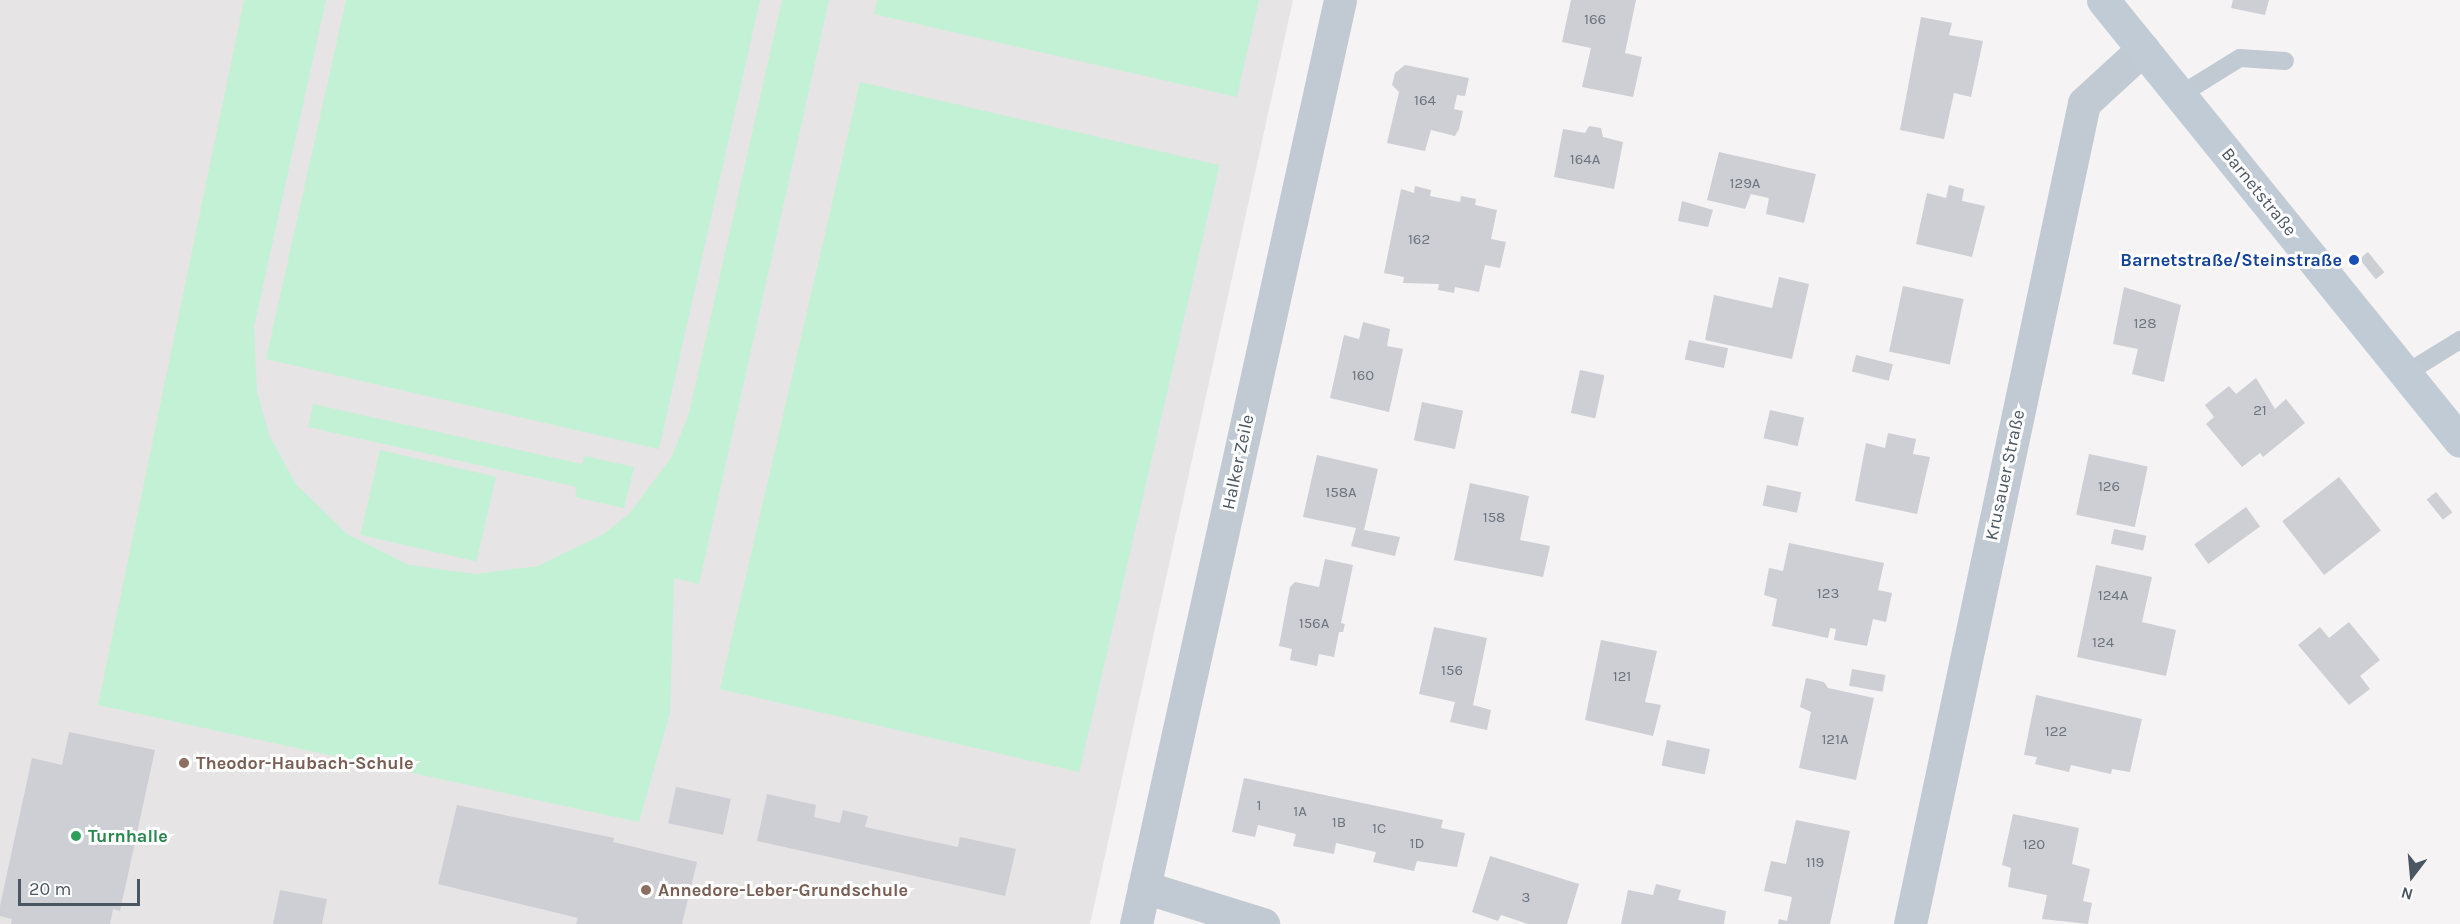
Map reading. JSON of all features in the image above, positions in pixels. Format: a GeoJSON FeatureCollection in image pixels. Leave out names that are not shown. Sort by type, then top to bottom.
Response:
{"type":"FeatureCollection","features":[{"type":"Feature","properties":{"kind":"street","name":"Halker Zeile"},"geometry":{"type":"LineString","coordinates":[[1136,924],[1340,0]]}},
{"type":"Feature","properties":{"kind":"street","name":"Barnetstraße"},"geometry":{"type":"LineString","coordinates":[[2103,0],[2460,441]]}},
{"type":"Feature","properties":{"kind":"street","name":"Krusauer Straße"},"geometry":{"type":"LineString","coordinates":[[1910,924],[2084,103],[2143,50]]}},
{"type":"Feature","properties":{"kind":"street"},"geometry":{"type":"LineString","coordinates":[[1144,887],[1263,924]]}},
{"type":"Feature","properties":{"kind":"lane"},"geometry":{"type":"LineString","coordinates":[[2180,95],[2240,57],[2285,61]]}},
{"type":"Feature","properties":{"kind":"lane"},"geometry":{"type":"LineString","coordinates":[[2405,374],[2460,340]]}},
{"type":"Feature","properties":{"kind":"shaded area"},"geometry":{"type":"Polygon","coordinates":[[[0,0],[1293,0],[1090,924],[0,924],[0,0]]]}},
{"type":"Feature","properties":{"kind":"green space"},"geometry":{"type":"Polygon","coordinates":[[[244,0],[326,0],[254,327],[257,392],[270,437],[296,484],[347,534],[409,565],[476,574],[538,566],[604,534],[630,513],[672,456],[689,413],[782,0],[829,0],[699,584],[674,578],[670,713],[639,822],[98,705],[244,0]]]}},
{"type":"Feature","properties":{"kind":"green space"},"geometry":{"type":"Polygon","coordinates":[[[346,0],[760,0],[659,449],[266,359],[346,0]]]}},
{"type":"Feature","properties":{"kind":"green space"},"geometry":{"type":"Polygon","coordinates":[[[877,0],[1259,0],[1237,97],[874,14],[877,0]]]}},
{"type":"Feature","properties":{"kind":"green space"},"geometry":{"type":"Polygon","coordinates":[[[860,82],[1220,165],[1079,772],[720,689],[860,82]]]}},
{"type":"Feature","properties":{"kind":"green space"},"geometry":{"type":"Polygon","coordinates":[[[313,404],[582,464],[585,456],[634,467],[624,508],[575,497],[577,487],[308,427],[313,404]]]}},
{"type":"Feature","properties":{"kind":"green space"},"geometry":{"type":"Polygon","coordinates":[[[380,450],[496,477],[476,562],[360,535],[380,450]]]}},
{"type":"Feature","properties":{"kind":"building"},"geometry":{"type":"Polygon","coordinates":[[[1571,0],[1636,0],[1625,53],[1642,57],[1633,97],[1582,87],[1591,48],[1562,42],[1571,0]]]}},
{"type":"Feature","properties":{"kind":"building"},"geometry":{"type":"Polygon","coordinates":[[[2233,0],[2269,0],[2265,15],[2231,8],[2233,0]]]}},
{"type":"Feature","properties":{"kind":"building"},"geometry":{"type":"Polygon","coordinates":[[[1921,17],[1952,23],[1949,35],[1983,41],[1971,97],[1954,93],[1944,139],[1900,130],[1921,17]]]}},
{"type":"Feature","properties":{"kind":"building"},"geometry":{"type":"Polygon","coordinates":[[[1405,65],[1469,78],[1465,96],[1457,95],[1454,109],[1463,111],[1455,136],[1431,130],[1425,151],[1387,143],[1399,92],[1392,85],[1395,73],[1405,65]]]}},
{"type":"Feature","properties":{"kind":"building"},"geometry":{"type":"Polygon","coordinates":[[[1589,126],[1601,128],[1603,137],[1623,142],[1614,189],[1554,177],[1563,129],[1585,133],[1589,126]]]}},
{"type":"Feature","properties":{"kind":"building"},"geometry":{"type":"Polygon","coordinates":[[[1719,152],[1816,174],[1804,223],[1766,214],[1769,198],[1751,194],[1745,209],[1707,200],[1719,152]]]}},
{"type":"Feature","properties":{"kind":"building"},"geometry":{"type":"Polygon","coordinates":[[[1949,185],[1964,189],[1962,201],[1985,206],[1972,257],[1916,244],[1927,193],[1946,198],[1949,185]]]}},
{"type":"Feature","properties":{"kind":"building"},"geometry":{"type":"Polygon","coordinates":[[[1415,186],[1431,190],[1430,196],[1460,202],[1461,196],[1476,199],[1475,205],[1497,210],[1491,239],[1506,242],[1500,268],[1485,265],[1479,292],[1455,287],[1454,293],[1438,290],[1439,284],[1403,283],[1404,277],[1384,273],[1401,189],[1414,193],[1415,186]]]}},
{"type":"Feature","properties":{"kind":"building"},"geometry":{"type":"Polygon","coordinates":[[[1682,201],[1713,210],[1708,227],[1678,221],[1682,201]]]}},
{"type":"Feature","properties":{"kind":"building"},"geometry":{"type":"Polygon","coordinates":[[[2368,252],[2384,272],[2376,279],[2359,259],[2368,252]]]}},
{"type":"Feature","properties":{"kind":"building"},"geometry":{"type":"Polygon","coordinates":[[[1779,277],[1809,284],[1792,359],[1705,340],[1714,295],[1772,308],[1779,277]]]}},
{"type":"Feature","properties":{"kind":"building"},"geometry":{"type":"Polygon","coordinates":[[[1903,286],[1964,299],[1950,364],[1889,352],[1903,286]]]}},
{"type":"Feature","properties":{"kind":"building"},"geometry":{"type":"Polygon","coordinates":[[[2124,287],[2181,305],[2164,382],[2132,374],[2138,349],[2113,344],[2124,287]]]}},
{"type":"Feature","properties":{"kind":"building"},"geometry":{"type":"Polygon","coordinates":[[[1363,322],[1390,329],[1387,346],[1403,349],[1389,412],[1330,398],[1344,335],[1359,339],[1363,322]]]}},
{"type":"Feature","properties":{"kind":"building"},"geometry":{"type":"Polygon","coordinates":[[[1689,340],[1728,348],[1724,368],[1685,360],[1689,340]]]}},
{"type":"Feature","properties":{"kind":"building"},"geometry":{"type":"Polygon","coordinates":[[[1856,355],[1893,364],[1889,381],[1852,371],[1856,355]]]}},
{"type":"Feature","properties":{"kind":"building"},"geometry":{"type":"Polygon","coordinates":[[[1580,370],[1604,375],[1595,418],[1571,413],[1580,370]]]}},
{"type":"Feature","properties":{"kind":"building"},"geometry":{"type":"Polygon","coordinates":[[[2256,378],[2275,409],[2286,399],[2305,423],[2263,457],[2260,453],[2242,467],[2206,424],[2214,417],[2205,405],[2229,386],[2236,394],[2256,378]]]}},
{"type":"Feature","properties":{"kind":"building"},"geometry":{"type":"Polygon","coordinates":[[[1422,402],[1463,411],[1455,449],[1414,440],[1422,402]]]}},
{"type":"Feature","properties":{"kind":"building"},"geometry":{"type":"Polygon","coordinates":[[[1770,410],[1804,418],[1798,446],[1763,438],[1770,410]]]}},
{"type":"Feature","properties":{"kind":"building"},"geometry":{"type":"Polygon","coordinates":[[[1888,433],[1916,439],[1913,454],[1930,457],[1917,514],[1855,501],[1866,443],[1885,448],[1888,433]]]}},
{"type":"Feature","properties":{"kind":"building"},"geometry":{"type":"Polygon","coordinates":[[[2089,454],[2148,466],[2135,527],[2076,515],[2089,454]]]}},
{"type":"Feature","properties":{"kind":"building"},"geometry":{"type":"Polygon","coordinates":[[[1317,455],[1378,469],[1364,530],[1400,537],[1395,556],[1351,546],[1356,528],[1303,517],[1317,455]]]}},
{"type":"Feature","properties":{"kind":"building"},"geometry":{"type":"Polygon","coordinates":[[[2339,477],[2381,531],[2324,575],[2282,521],[2339,477]]]}},
{"type":"Feature","properties":{"kind":"building"},"geometry":{"type":"Polygon","coordinates":[[[1470,483],[1529,496],[1520,540],[1550,546],[1543,577],[1454,560],[1470,483]]]}},
{"type":"Feature","properties":{"kind":"building"},"geometry":{"type":"Polygon","coordinates":[[[1767,485],[1801,492],[1797,513],[1763,506],[1767,485]]]}},
{"type":"Feature","properties":{"kind":"building"},"geometry":{"type":"Polygon","coordinates":[[[2436,492],[2452,512],[2443,520],[2427,500],[2436,492]]]}},
{"type":"Feature","properties":{"kind":"building"},"geometry":{"type":"Polygon","coordinates":[[[2246,507],[2260,526],[2208,564],[2194,545],[2246,507]]]}},
{"type":"Feature","properties":{"kind":"building"},"geometry":{"type":"Polygon","coordinates":[[[2114,529],[2146,536],[2143,551],[2111,544],[2114,529]]]}},
{"type":"Feature","properties":{"kind":"building"},"geometry":{"type":"Polygon","coordinates":[[[1789,543],[1884,563],[1878,590],[1892,593],[1886,622],[1873,619],[1867,646],[1834,640],[1836,629],[1830,628],[1828,638],[1772,626],[1777,599],[1764,595],[1769,568],[1783,571],[1789,543]]]}},
{"type":"Feature","properties":{"kind":"building"},"geometry":{"type":"Polygon","coordinates":[[[1325,559],[1353,565],[1341,623],[1345,624],[1343,632],[1339,632],[1334,657],[1319,654],[1317,666],[1290,660],[1292,649],[1279,646],[1290,587],[1295,582],[1319,587],[1325,559]]]}},
{"type":"Feature","properties":{"kind":"building"},"geometry":{"type":"Polygon","coordinates":[[[2096,565],[2152,577],[2142,622],[2176,630],[2166,676],[2077,657],[2096,565]]]}},
{"type":"Feature","properties":{"kind":"building"},"geometry":{"type":"Polygon","coordinates":[[[2349,622],[2380,660],[2360,676],[2370,689],[2349,705],[2298,645],[2320,627],[2329,638],[2349,622]]]}},
{"type":"Feature","properties":{"kind":"building"},"geometry":{"type":"Polygon","coordinates":[[[1434,627],[1487,638],[1473,705],[1491,710],[1487,730],[1450,722],[1455,702],[1419,694],[1434,627]]]}},
{"type":"Feature","properties":{"kind":"building"},"geometry":{"type":"Polygon","coordinates":[[[1601,640],[1657,651],[1645,702],[1661,705],[1653,736],[1585,720],[1601,640]]]}},
{"type":"Feature","properties":{"kind":"building"},"geometry":{"type":"Polygon","coordinates":[[[1852,669],[1885,675],[1883,692],[1849,686],[1852,669]]]}},
{"type":"Feature","properties":{"kind":"building"},"geometry":{"type":"Polygon","coordinates":[[[1806,678],[1824,682],[1828,688],[1874,698],[1856,780],[1799,768],[1811,712],[1800,707],[1806,678]]]}},
{"type":"Feature","properties":{"kind":"building"},"geometry":{"type":"Polygon","coordinates":[[[2036,695],[2142,719],[2130,772],[2112,769],[2111,774],[2071,765],[2069,772],[2035,764],[2037,757],[2024,755],[2036,695]]]}},
{"type":"Feature","properties":{"kind":"building","name":"Turnhalle"},"geometry":{"type":"Polygon","coordinates":[[[69,732],[155,750],[120,911],[113,909],[110,924],[11,924],[12,919],[0,916],[0,906],[32,758],[62,765],[69,732]]]}},
{"type":"Feature","properties":{"kind":"building"},"geometry":{"type":"Polygon","coordinates":[[[1667,740],[1710,749],[1705,775],[1662,765],[1667,740]]]}},
{"type":"Feature","properties":{"kind":"building"},"geometry":{"type":"Polygon","coordinates":[[[1244,778],[1443,820],[1441,828],[1465,833],[1457,867],[1417,861],[1414,871],[1373,862],[1376,852],[1336,843],[1334,854],[1293,846],[1296,834],[1258,825],[1255,837],[1232,832],[1244,778]]]}},
{"type":"Feature","properties":{"kind":"building"},"geometry":{"type":"Polygon","coordinates":[[[676,787],[731,799],[723,835],[668,823],[676,787]]]}},
{"type":"Feature","properties":{"kind":"building"},"geometry":{"type":"Polygon","coordinates":[[[767,794],[816,805],[814,817],[840,823],[843,810],[868,816],[865,827],[958,847],[960,837],[1016,849],[1005,896],[757,841],[767,794]]]}},
{"type":"Feature","properties":{"kind":"building"},"geometry":{"type":"Polygon","coordinates":[[[457,805],[614,838],[613,842],[697,862],[682,924],[576,924],[578,918],[438,884],[457,805]]]}},
{"type":"Feature","properties":{"kind":"building"},"geometry":{"type":"Polygon","coordinates":[[[2013,814],[2079,828],[2072,864],[2090,869],[2083,901],[2092,903],[2088,924],[2042,919],[2047,895],[2008,887],[2011,868],[2002,865],[2013,814]]]}},
{"type":"Feature","properties":{"kind":"building"},"geometry":{"type":"Polygon","coordinates":[[[1796,820],[1850,831],[1830,924],[1778,924],[1779,919],[1787,921],[1792,897],[1764,891],[1771,861],[1786,864],[1796,820]]]}},
{"type":"Feature","properties":{"kind":"building"},"geometry":{"type":"Polygon","coordinates":[[[1490,856],[1579,884],[1567,924],[1528,924],[1501,915],[1498,921],[1472,912],[1490,856]]]}},
{"type":"Feature","properties":{"kind":"building"},"geometry":{"type":"Polygon","coordinates":[[[1656,884],[1681,890],[1678,900],[1726,911],[1724,924],[1621,924],[1628,890],[1653,895],[1656,884]]]}},
{"type":"Feature","properties":{"kind":"building"},"geometry":{"type":"Polygon","coordinates":[[[280,890],[327,899],[322,924],[273,924],[280,890]]]}},
{"type":"Feature","properties":{"kind":"place","name":"Barnetstraße/Steinstraße"},"geometry":{"type":"Point","coordinates":[2354,260]}},
{"type":"Feature","properties":{"kind":"place","name":"Theodor-Haubach-Schule"},"geometry":{"type":"Point","coordinates":[184,763]}},
{"type":"Feature","properties":{"kind":"place","name":"Turnhalle"},"geometry":{"type":"Point","coordinates":[76,836]}},
{"type":"Feature","properties":{"kind":"place","name":"Annedore-Leber-Grundschule"},"geometry":{"type":"Point","coordinates":[646,890]}}]}
